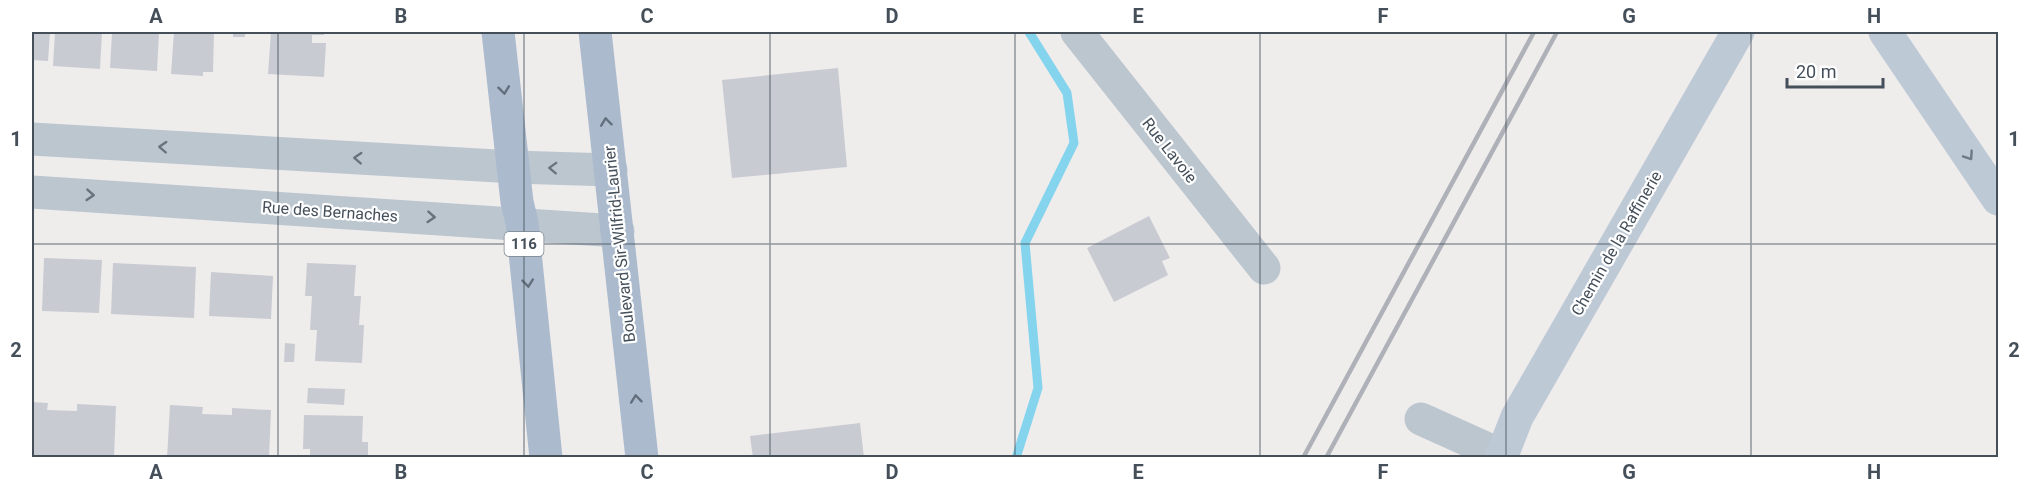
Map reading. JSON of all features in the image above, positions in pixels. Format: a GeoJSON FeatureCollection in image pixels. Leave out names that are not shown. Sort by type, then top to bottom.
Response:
{"type":"FeatureCollection","features":[{"type":"Feature","properties":{"kind":"main road","name":"116"},"geometry":{"type":"LineString","coordinates":[[498,32],[513,167],[522,223],[546,458]]}},
{"type":"Feature","properties":{"kind":"main road","name":"Boulevard Sir-Wilfrid-Laurier"},"geometry":{"type":"LineString","coordinates":[[595,32],[642,458]]}},
{"type":"Feature","properties":{"kind":"street","name":"Rue Lavoie"},"geometry":{"type":"LineString","coordinates":[[1077,32],[1264,268]]}},
{"type":"Feature","properties":{"kind":"street","name":"Chemin de la Raffinerie"},"geometry":{"type":"LineString","coordinates":[[1501,456],[1516,417],[1738,32]]}},
{"type":"Feature","properties":{"kind":"street"},"geometry":{"type":"LineString","coordinates":[[1885,32],[1998,199]]}},
{"type":"Feature","properties":{"kind":"street","name":"Rue des Bernaches"},"geometry":{"type":"LineString","coordinates":[[611,170],[513,167],[39,140],[37,192],[618,231]]}},
{"type":"Feature","properties":{"kind":"street"},"geometry":{"type":"LineString","coordinates":[[1421,419],[1501,456]]}},
{"type":"Feature","properties":{"kind":"building"},"geometry":{"type":"Polygon","coordinates":[[[32,32],[50,32],[48,61],[32,60],[32,32]]]}},
{"type":"Feature","properties":{"kind":"building"},"geometry":{"type":"Polygon","coordinates":[[[55,32],[102,32],[100,69],[53,66],[55,32]]]}},
{"type":"Feature","properties":{"kind":"building"},"geometry":{"type":"Polygon","coordinates":[[[112,32],[159,32],[157,71],[110,68],[112,32]]]}},
{"type":"Feature","properties":{"kind":"building"},"geometry":{"type":"Polygon","coordinates":[[[174,32],[214,32],[213,72],[203,72],[203,76],[171,74],[174,32]]]}},
{"type":"Feature","properties":{"kind":"building"},"geometry":{"type":"Polygon","coordinates":[[[233,32],[245,32],[245,37],[233,37],[233,32]]]}},
{"type":"Feature","properties":{"kind":"building"},"geometry":{"type":"Polygon","coordinates":[[[271,32],[324,32],[324,35],[312,35],[312,43],[326,43],[324,77],[268,74],[271,32]]]}},
{"type":"Feature","properties":{"kind":"building"},"geometry":{"type":"Polygon","coordinates":[[[838,68],[847,167],[732,178],[722,80],[838,68]]]}},
{"type":"Feature","properties":{"kind":"building"},"geometry":{"type":"Polygon","coordinates":[[[1149,216],[1170,258],[1162,261],[1168,275],[1114,302],[1087,248],[1149,216]]]}},
{"type":"Feature","properties":{"kind":"building"},"geometry":{"type":"Polygon","coordinates":[[[44,258],[102,260],[99,313],[42,311],[44,258]]]}},
{"type":"Feature","properties":{"kind":"building"},"geometry":{"type":"Polygon","coordinates":[[[113,263],[196,267],[194,318],[111,314],[113,263]]]}},
{"type":"Feature","properties":{"kind":"building"},"geometry":{"type":"Polygon","coordinates":[[[307,263],[356,265],[354,296],[361,296],[359,325],[364,325],[362,363],[315,361],[317,330],[310,330],[312,296],[305,296],[307,263]]]}},
{"type":"Feature","properties":{"kind":"building"},"geometry":{"type":"Polygon","coordinates":[[[211,272],[273,276],[271,319],[209,316],[211,272]]]}},
{"type":"Feature","properties":{"kind":"building"},"geometry":{"type":"Polygon","coordinates":[[[285,343],[295,344],[294,362],[284,362],[285,343]]]}},
{"type":"Feature","properties":{"kind":"building"},"geometry":{"type":"Polygon","coordinates":[[[308,388],[345,389],[344,405],[307,403],[308,388]]]}},
{"type":"Feature","properties":{"kind":"building"},"geometry":{"type":"Polygon","coordinates":[[[32,402],[48,403],[47,410],[77,411],[77,404],[116,406],[114,458],[32,458],[32,402]]]}},
{"type":"Feature","properties":{"kind":"building"},"geometry":{"type":"Polygon","coordinates":[[[170,405],[203,407],[202,414],[232,415],[232,408],[271,410],[269,458],[167,458],[170,405]]]}},
{"type":"Feature","properties":{"kind":"building"},"geometry":{"type":"Polygon","coordinates":[[[304,415],[363,416],[362,442],[368,442],[368,458],[310,458],[310,449],[303,449],[304,415]]]}},
{"type":"Feature","properties":{"kind":"building"},"geometry":{"type":"Polygon","coordinates":[[[860,423],[864,458],[753,458],[750,436],[860,423]]]}},
{"type":"Feature","properties":{"kind":"waterway"},"geometry":{"type":"LineString","coordinates":[[1016,458],[1038,388],[1025,243],[1074,143],[1067,93],[1029,32]]}},
{"type":"Feature","properties":{"kind":"railway"},"geometry":{"type":"LineString","coordinates":[[1303,458],[1534,32]]}},
{"type":"Feature","properties":{"kind":"railway"},"geometry":{"type":"LineString","coordinates":[[1326,458],[1557,32]]}}]}
